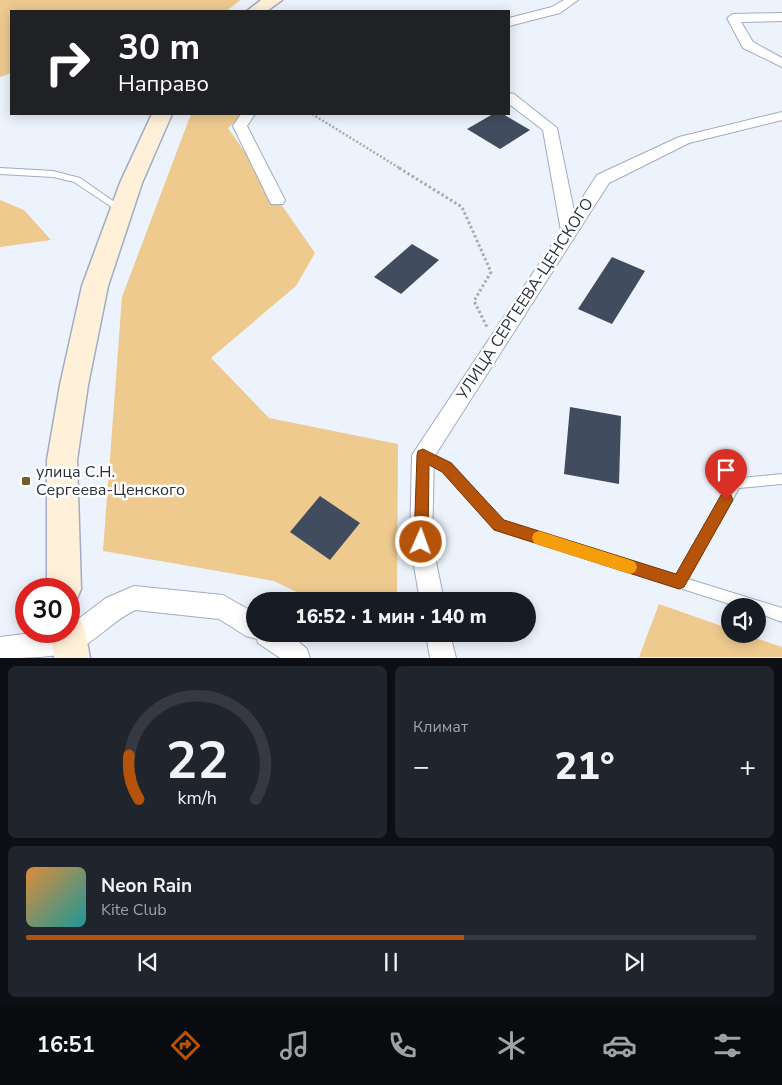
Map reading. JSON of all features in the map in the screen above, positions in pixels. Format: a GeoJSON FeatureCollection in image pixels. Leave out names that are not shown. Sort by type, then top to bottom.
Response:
{"type":"FeatureCollection","features":[{"type":"Feature","properties":{"kind":"main road"},"geometry":{"type":"LineString","coordinates":[[258,10],[273,0]]}},
{"type":"Feature","properties":{"kind":"main road"},"geometry":{"type":"LineString","coordinates":[[64,578],[62,460],[74,385],[95,286],[122,210],[162,115]]}},
{"type":"Feature","properties":{"kind":"street"},"geometry":{"type":"LineString","coordinates":[[510,22],[556,10],[572,0]]}},
{"type":"Feature","properties":{"kind":"street"},"geometry":{"type":"LineString","coordinates":[[782,17],[733,18],[748,45],[782,63]]}},
{"type":"Feature","properties":{"kind":"street"},"geometry":{"type":"LineString","coordinates":[[510,98],[550,128],[568,231]]}},
{"type":"Feature","properties":{"kind":"street","name":"УЛИЦА СЕРГЕЕВА-ЦЕНСКОГО"},"geometry":{"type":"LineString","coordinates":[[423,455],[568,231],[604,179],[684,140],[780,114]]}},
{"type":"Feature","properties":{"kind":"street"},"geometry":{"type":"LineString","coordinates":[[247,115],[240,126],[277,200]]}},
{"type":"Feature","properties":{"kind":"street"},"geometry":{"type":"LineString","coordinates":[[423,455],[421,542],[430,592]]}},
{"type":"Feature","properties":{"kind":"street"},"geometry":{"type":"LineString","coordinates":[[80,635],[115,607],[134,598],[223,607],[246,621]]}},
{"type":"Feature","properties":{"kind":"street"},"geometry":{"type":"LineString","coordinates":[[280,642],[298,658]]}},
{"type":"Feature","properties":{"kind":"street"},"geometry":{"type":"LineString","coordinates":[[440,642],[443,658]]}},
{"type":"Feature","properties":{"kind":"street"},"geometry":{"type":"LineString","coordinates":[[0,650],[70,643]]}},
{"type":"Feature","properties":{"kind":"lane"},"geometry":{"type":"LineString","coordinates":[[0,172],[53,174],[77,180],[122,210]]}},
{"type":"Feature","properties":{"kind":"lane"},"geometry":{"type":"LineString","coordinates":[[423,455],[447,468],[499,525],[728,598]]}},
{"type":"Feature","properties":{"kind":"lane"},"geometry":{"type":"LineString","coordinates":[[679,582],[736,483],[782,479]]}},
{"type":"Feature","properties":{"kind":"lane"},"geometry":{"type":"LineString","coordinates":[[766,610],[782,615]]}},
{"type":"Feature","properties":{"kind":"path"},"geometry":{"type":"LineString","coordinates":[[314,115],[462,207],[491,272],[474,301],[495,343]]}},
{"type":"Feature","properties":{"kind":"shaded area"},"geometry":{"type":"Polygon","coordinates":[[[0,0],[241,0],[227,10],[10,10],[10,73],[0,77],[0,0]]]}},
{"type":"Feature","properties":{"kind":"shaded area"},"geometry":{"type":"Polygon","coordinates":[[[191,115],[242,115],[228,128],[315,253],[296,286],[211,358],[269,418],[398,444],[397,592],[297,592],[274,581],[103,551],[122,297],[191,115]]]}},
{"type":"Feature","properties":{"kind":"shaded area"},"geometry":{"type":"Polygon","coordinates":[[[0,200],[24,210],[51,240],[0,247],[0,200]]]}},
{"type":"Feature","properties":{"kind":"shaded area"},"geometry":{"type":"Polygon","coordinates":[[[659,604],[721,626],[721,643],[766,642],[782,647],[782,657],[639,657],[659,604]]]}},
{"type":"Feature","properties":{"kind":"building"},"geometry":{"type":"Polygon","coordinates":[[[491,115],[505,115],[530,130],[500,149],[467,129],[491,115]]]}},
{"type":"Feature","properties":{"kind":"building"},"geometry":{"type":"Polygon","coordinates":[[[412,244],[439,260],[401,294],[374,277],[412,244]]]}},
{"type":"Feature","properties":{"kind":"building"},"geometry":{"type":"Polygon","coordinates":[[[612,257],[645,271],[612,324],[578,309],[612,257]]]}},
{"type":"Feature","properties":{"kind":"building"},"geometry":{"type":"Polygon","coordinates":[[[570,407],[621,416],[619,484],[564,474],[570,407]]]}},
{"type":"Feature","properties":{"kind":"building"},"geometry":{"type":"Polygon","coordinates":[[[320,496],[360,523],[330,560],[290,532],[320,496]]]}},
{"type":"Feature","properties":{"kind":"slow traffic"},"geometry":{"type":"LineString","coordinates":[[539,538],[630,567]]}},
{"type":"Feature","properties":{"kind":"place","name":"улица С.Н. Сергеева-Ценского"},"geometry":{"type":"Point","coordinates":[26,481]}},
{"type":"Feature","properties":{"kind":"route"},"geometry":{"type":"LineString","coordinates":[[421,542],[423,455],[447,468],[499,525],[679,582],[726,500]]}}]}
